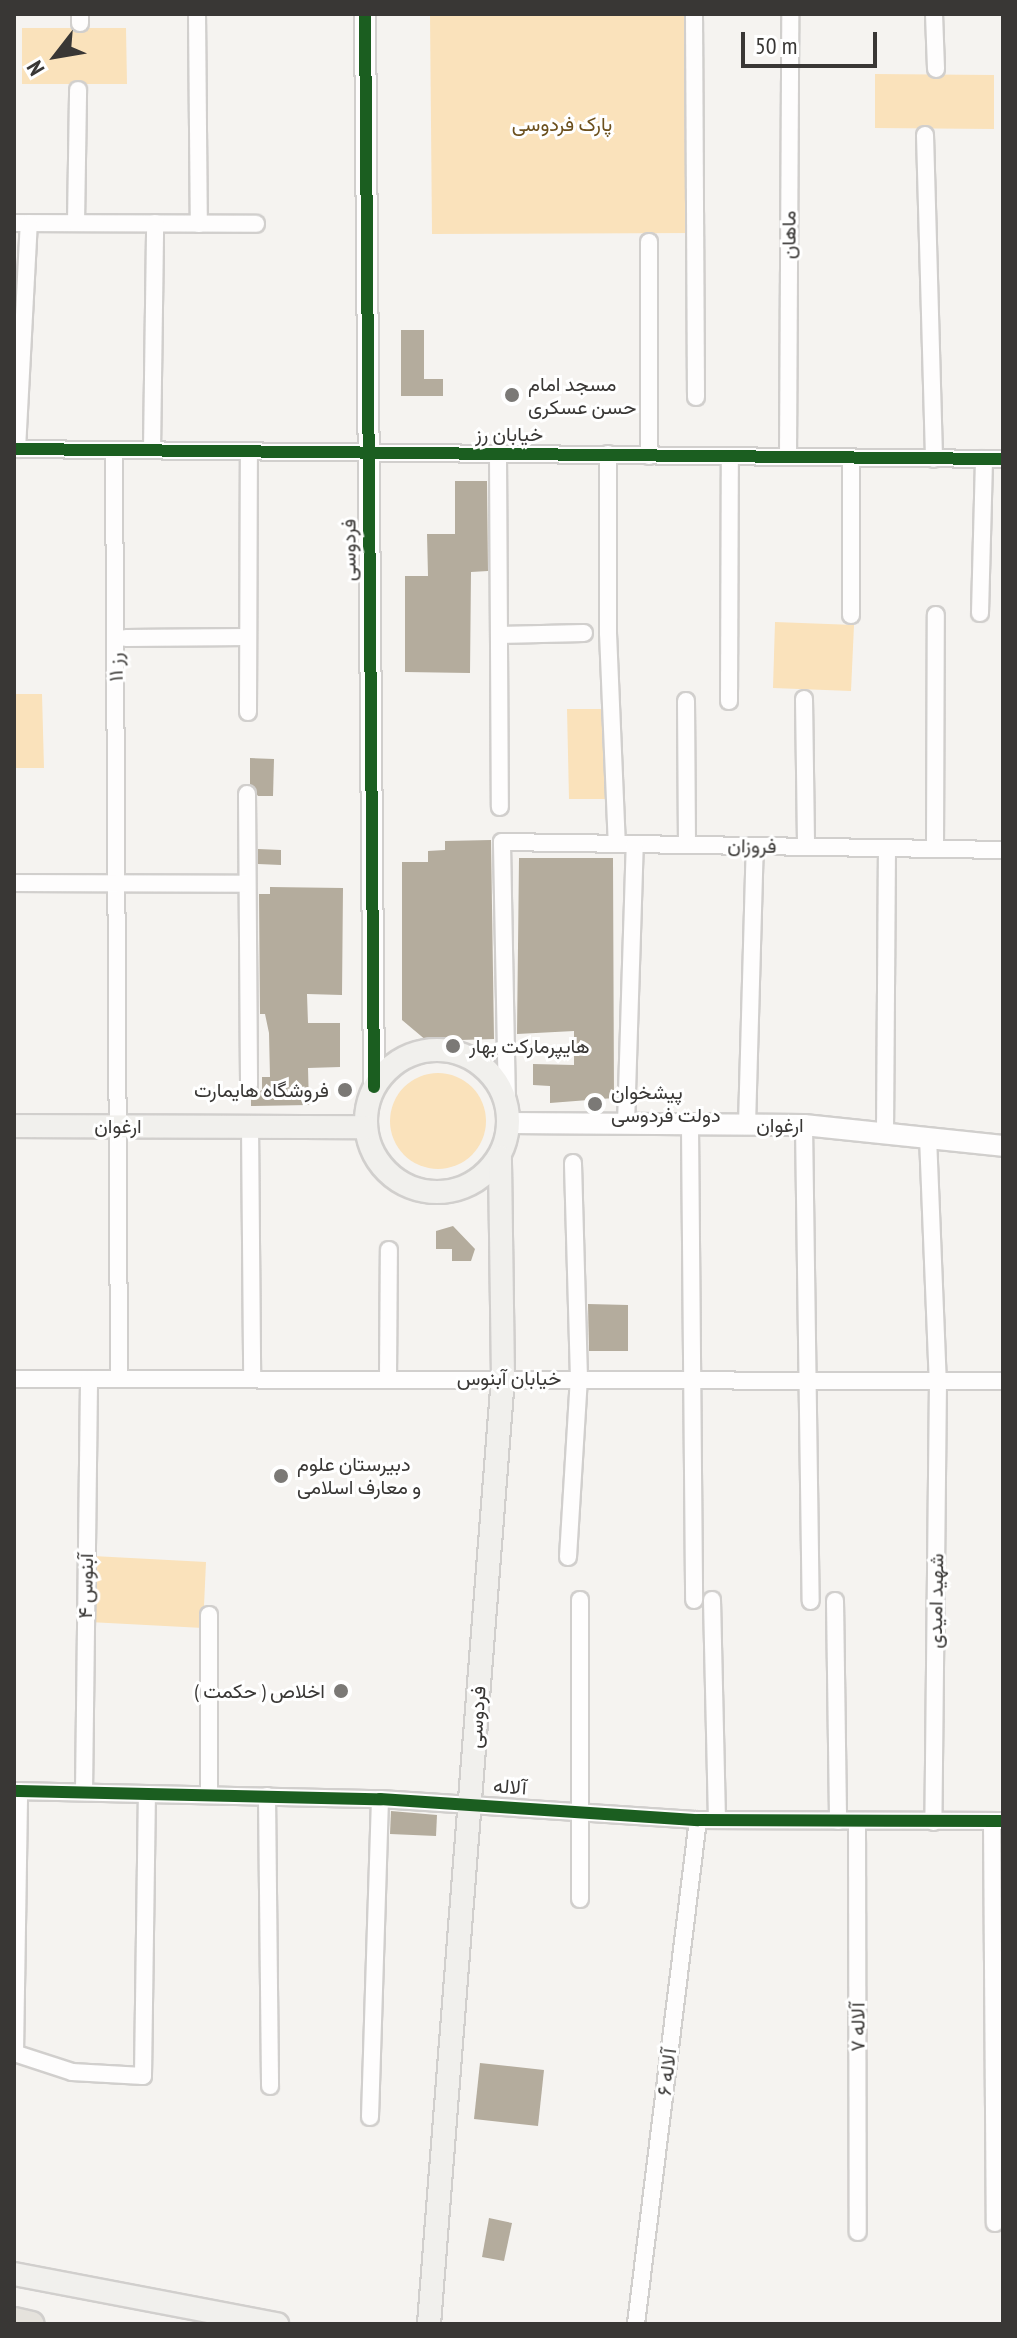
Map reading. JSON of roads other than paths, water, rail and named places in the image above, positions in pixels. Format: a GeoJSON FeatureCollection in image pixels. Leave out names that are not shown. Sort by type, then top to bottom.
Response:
{"type":"FeatureCollection","features":[{"type":"Feature","properties":{"kind":"main road"},"geometry":{"type":"LineString","coordinates":[[447,1050],[485,1068],[508,1114],[500,1157],[471,1185],[432,1193],[394,1179],[370,1147],[365,1127],[374,1087],[404,1057],[447,1050]]}},
{"type":"Feature","properties":{"kind":"main road","name":"ارغوان"},"geometry":{"type":"LineString","coordinates":[[14,1126],[365,1127]]}},
{"type":"Feature","properties":{"kind":"main road","name":"فردوسی"},"geometry":{"type":"LineString","coordinates":[[429,2324],[503,1378],[500,1157]]}},
{"type":"Feature","properties":{"kind":"main road"},"geometry":{"type":"LineString","coordinates":[[14,2274],[277,2324]]}},
{"type":"Feature","properties":{"kind":"main road"},"geometry":{"type":"LineString","coordinates":[[14,2320],[32,2324]]}},
{"type":"Feature","properties":{"kind":"street"},"geometry":{"type":"LineString","coordinates":[[197,14],[199,224]]}},
{"type":"Feature","properties":{"kind":"street","name":"فردوسی"},"geometry":{"type":"LineString","coordinates":[[365,14],[374,1087]]}},
{"type":"Feature","properties":{"kind":"street"},"geometry":{"type":"LineString","coordinates":[[694,14],[696,397]]}},
{"type":"Feature","properties":{"kind":"street","name":"ماهان"},"geometry":{"type":"LineString","coordinates":[[788,457],[790,14]]}},
{"type":"Feature","properties":{"kind":"street"},"geometry":{"type":"LineString","coordinates":[[934,14],[936,69]]}},
{"type":"Feature","properties":{"kind":"street"},"geometry":{"type":"LineString","coordinates":[[76,223],[78,90]]}},
{"type":"Feature","properties":{"kind":"street"},"geometry":{"type":"LineString","coordinates":[[925,135],[934,459]]}},
{"type":"Feature","properties":{"kind":"street"},"geometry":{"type":"LineString","coordinates":[[15,449],[22,223],[256,224]]}},
{"type":"Feature","properties":{"kind":"street"},"geometry":{"type":"LineString","coordinates":[[152,450],[155,223]]}},
{"type":"Feature","properties":{"kind":"street"},"geometry":{"type":"LineString","coordinates":[[649,242],[649,456]]}},
{"type":"Feature","properties":{"kind":"street","name":"خیابان رز"},"geometry":{"type":"LineString","coordinates":[[15,449],[1003,459]]}},
{"type":"Feature","properties":{"kind":"street","name":"رز ۱۱"},"geometry":{"type":"LineString","coordinates":[[114,450],[121,1126],[119,1379]]}},
{"type":"Feature","properties":{"kind":"street"},"geometry":{"type":"LineString","coordinates":[[248,712],[249,451]]}},
{"type":"Feature","properties":{"kind":"street"},"geometry":{"type":"LineString","coordinates":[[498,454],[500,807]]}},
{"type":"Feature","properties":{"kind":"street"},"geometry":{"type":"LineString","coordinates":[[608,454],[608,633],[617,844]]}},
{"type":"Feature","properties":{"kind":"street"},"geometry":{"type":"LineString","coordinates":[[729,701],[730,456]]}},
{"type":"Feature","properties":{"kind":"street"},"geometry":{"type":"LineString","coordinates":[[851,458],[851,615]]}},
{"type":"Feature","properties":{"kind":"street"},"geometry":{"type":"LineString","coordinates":[[980,613],[984,459]]}},
{"type":"Feature","properties":{"kind":"street"},"geometry":{"type":"LineString","coordinates":[[935,849],[936,615]]}},
{"type":"Feature","properties":{"kind":"street"},"geometry":{"type":"LineString","coordinates":[[499,635],[584,633]]}},
{"type":"Feature","properties":{"kind":"street"},"geometry":{"type":"LineString","coordinates":[[126,638],[248,637]]}},
{"type":"Feature","properties":{"kind":"street"},"geometry":{"type":"LineString","coordinates":[[804,699],[806,847]]}},
{"type":"Feature","properties":{"kind":"street"},"geometry":{"type":"LineString","coordinates":[[686,701],[687,845]]}},
{"type":"Feature","properties":{"kind":"street"},"geometry":{"type":"LineString","coordinates":[[247,794],[249,1085]]}},
{"type":"Feature","properties":{"kind":"street","name":"فروزان"},"geometry":{"type":"LineString","coordinates":[[508,1114],[502,842],[1003,850]]}},
{"type":"Feature","properties":{"kind":"street"},"geometry":{"type":"LineString","coordinates":[[626,1124],[635,844]]}},
{"type":"Feature","properties":{"kind":"street"},"geometry":{"type":"LineString","coordinates":[[747,1125],[755,846]]}},
{"type":"Feature","properties":{"kind":"street"},"geometry":{"type":"LineString","coordinates":[[885,1133],[887,848]]}},
{"type":"Feature","properties":{"kind":"street"},"geometry":{"type":"LineString","coordinates":[[14,883],[246,884]]}},
{"type":"Feature","properties":{"kind":"street","name":"ارغوان"},"geometry":{"type":"LineString","coordinates":[[508,1114],[690,1127],[804,1125],[1003,1146]]}},
{"type":"Feature","properties":{"kind":"street"},"geometry":{"type":"LineString","coordinates":[[804,1125],[811,1601]]}},
{"type":"Feature","properties":{"kind":"street"},"geometry":{"type":"LineString","coordinates":[[250,1126],[252,1379]]}},
{"type":"Feature","properties":{"kind":"street"},"geometry":{"type":"LineString","coordinates":[[690,1127],[694,1600]]}},
{"type":"Feature","properties":{"kind":"street","name":"شهید امیدی"},"geometry":{"type":"LineString","coordinates":[[928,1137],[938,1381],[933,1822]]}},
{"type":"Feature","properties":{"kind":"street"},"geometry":{"type":"LineString","coordinates":[[568,1557],[579,1379],[573,1163]]}},
{"type":"Feature","properties":{"kind":"street"},"geometry":{"type":"LineString","coordinates":[[388,1378],[389,1250]]}},
{"type":"Feature","properties":{"kind":"street","name":"خیابان آبنوس"},"geometry":{"type":"LineString","coordinates":[[14,1379],[1003,1381]]}},
{"type":"Feature","properties":{"kind":"street","name":"آبنوس ۴"},"geometry":{"type":"LineString","coordinates":[[84,1792],[89,1379]]}},
{"type":"Feature","properties":{"kind":"street"},"geometry":{"type":"LineString","coordinates":[[580,1600],[584,1812],[580,1899]]}},
{"type":"Feature","properties":{"kind":"street"},"geometry":{"type":"LineString","coordinates":[[712,1600],[717,1820]]}},
{"type":"Feature","properties":{"kind":"street"},"geometry":{"type":"LineString","coordinates":[[835,1601],[838,1821]]}},
{"type":"Feature","properties":{"kind":"street"},"geometry":{"type":"LineString","coordinates":[[209,1615],[209,1795]]}},
{"type":"Feature","properties":{"kind":"street"},"geometry":{"type":"LineString","coordinates":[[16,1791],[14,2053],[72,2072],[143,2076],[147,1794]]}},
{"type":"Feature","properties":{"kind":"street","name":"آلاله"},"geometry":{"type":"LineString","coordinates":[[16,1791],[380,1799],[698,1820],[998,1821]]}},
{"type":"Feature","properties":{"kind":"street"},"geometry":{"type":"LineString","coordinates":[[267,1796],[270,2086]]}},
{"type":"Feature","properties":{"kind":"street"},"geometry":{"type":"LineString","coordinates":[[370,2117],[380,1799]]}},
{"type":"Feature","properties":{"kind":"street","name":"آلاله ۶"},"geometry":{"type":"LineString","coordinates":[[636,2324],[698,1820]]}},
{"type":"Feature","properties":{"kind":"street","name":"آلاله ۷"},"geometry":{"type":"LineString","coordinates":[[857,1821],[858,2232]]}},
{"type":"Feature","properties":{"kind":"street"},"geometry":{"type":"LineString","coordinates":[[995,2223],[998,1821]]}},
{"type":"Feature","properties":{"kind":"place","name":"مسجد امام حسن عسکری"},"geometry":{"type":"Point","coordinates":[512,395]}},
{"type":"Feature","properties":{"kind":"place","name":"هایپرمارکت بهار"},"geometry":{"type":"Point","coordinates":[453,1046]}},
{"type":"Feature","properties":{"kind":"place","name":"فروشگاه هایمارت"},"geometry":{"type":"Point","coordinates":[345,1090]}},
{"type":"Feature","properties":{"kind":"place","name":"پیشخوان دولت فردوسی"},"geometry":{"type":"Point","coordinates":[595,1104]}},
{"type":"Feature","properties":{"kind":"place","name":"دبیرستان علوم و معارف اسلامی"},"geometry":{"type":"Point","coordinates":[281,1476]}},
{"type":"Feature","properties":{"kind":"place","name":"اخلاص ( حکمت )"},"geometry":{"type":"Point","coordinates":[341,1691]}},
{"type":"Feature","properties":{"kind":"park label","name":"پارک فردوسی"},"geometry":{"type":"Point","coordinates":[562,124]}}]}
